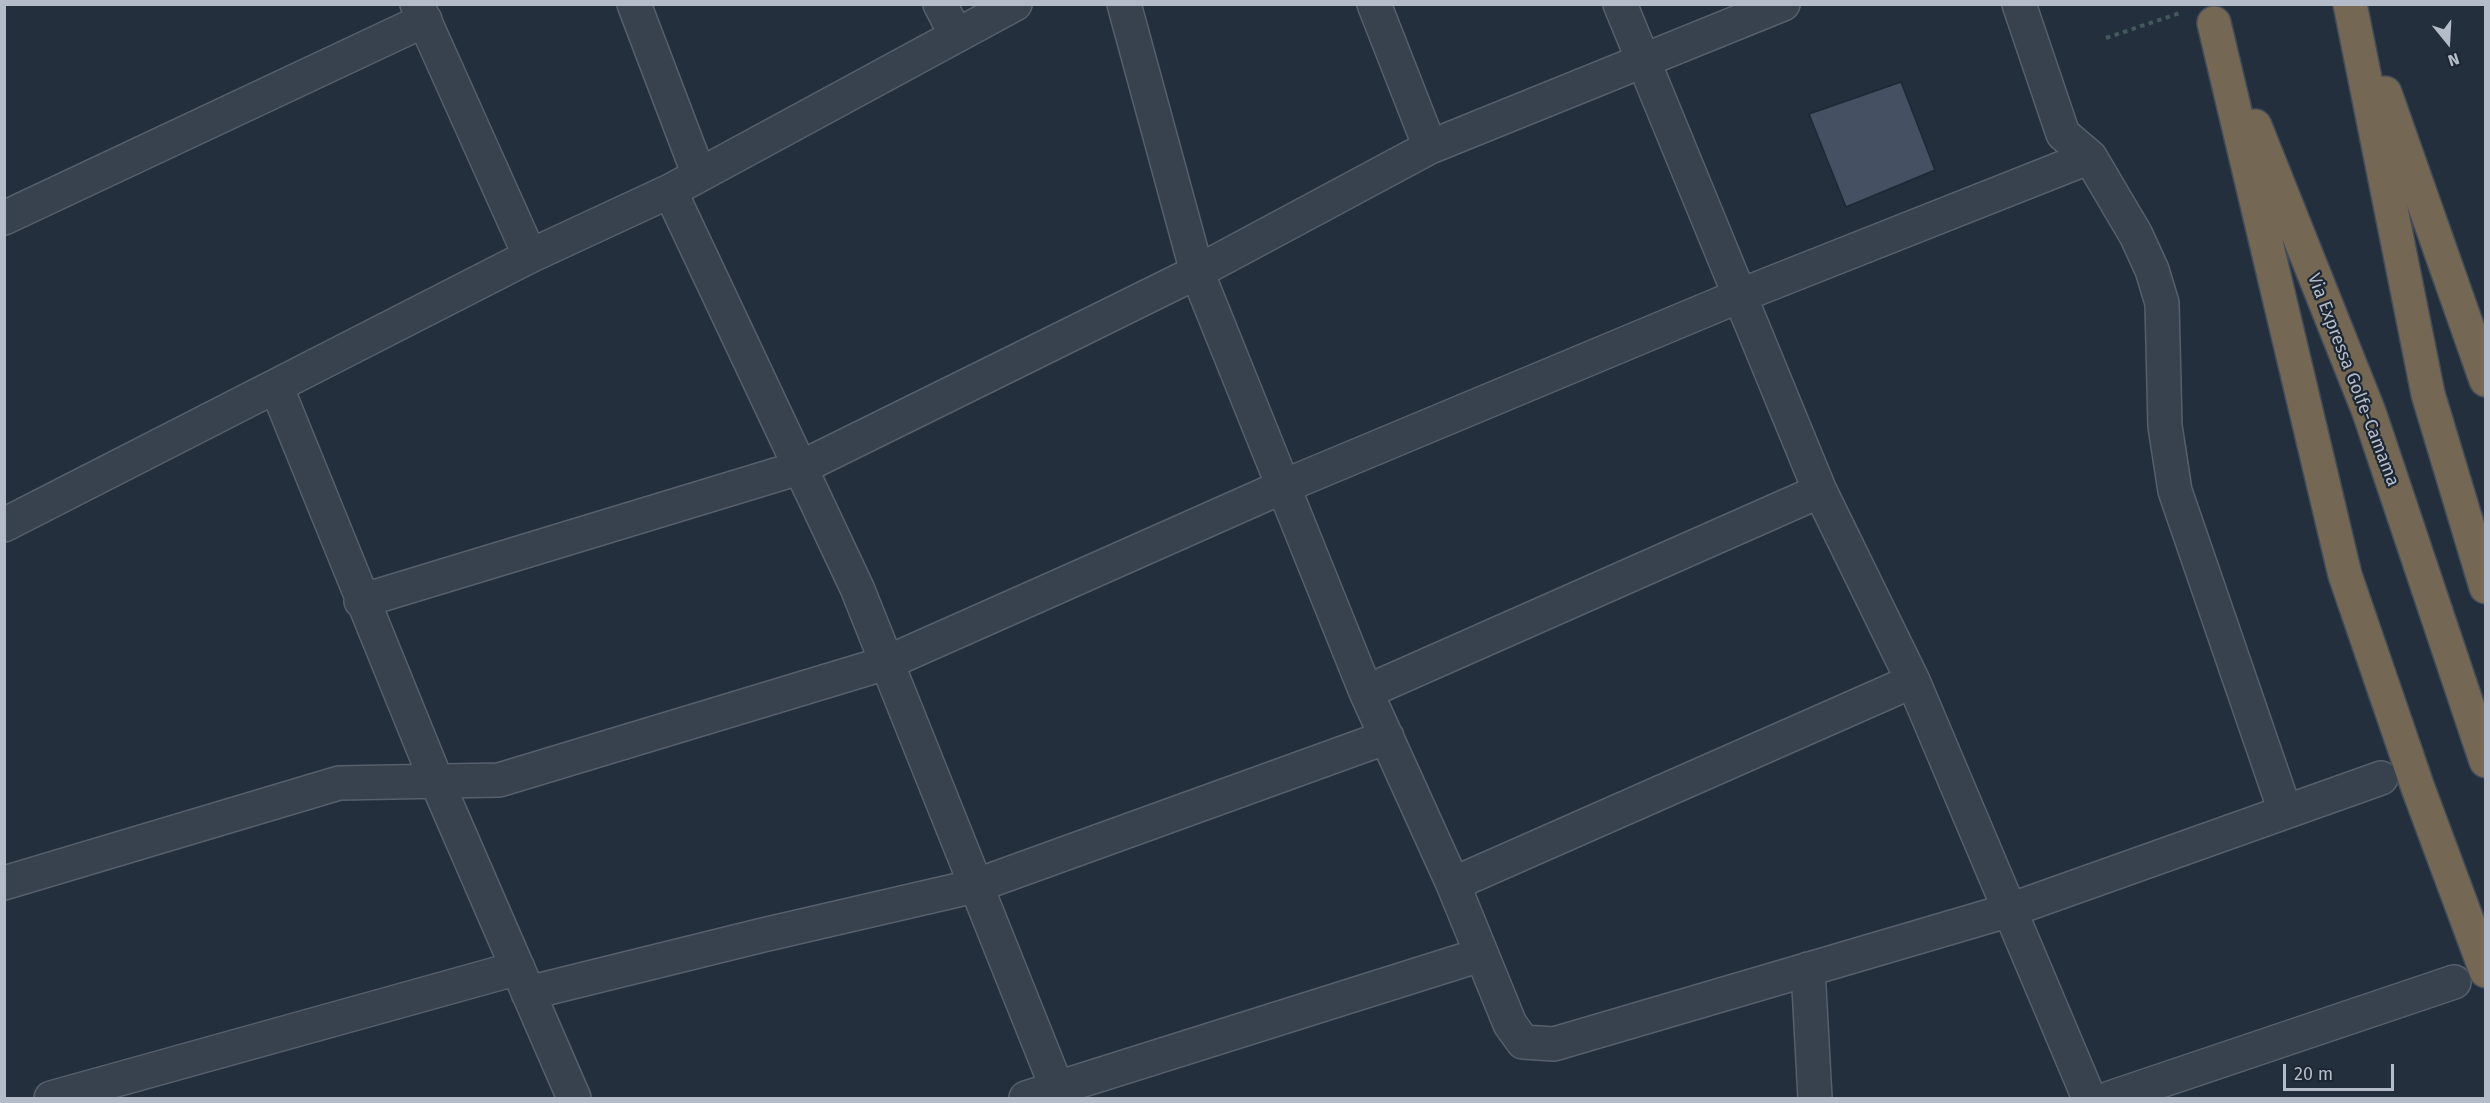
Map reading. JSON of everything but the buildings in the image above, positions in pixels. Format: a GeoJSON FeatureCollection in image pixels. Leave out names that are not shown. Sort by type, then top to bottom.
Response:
{"type":"FeatureCollection","features":[{"type":"Feature","properties":{"kind":"highway"},"geometry":{"type":"LineString","coordinates":[[2352,4],[2486,380]]}},
{"type":"Feature","properties":{"kind":"highway"},"geometry":{"type":"LineString","coordinates":[[2352,4],[2428,394],[2486,587]]}},
{"type":"Feature","properties":{"kind":"highway"},"geometry":{"type":"LineString","coordinates":[[2202,13],[2345,575],[2418,788],[2486,971]]}},
{"type":"Feature","properties":{"kind":"highway","name":"Via Expressa Golfe-Camama"},"geometry":{"type":"LineString","coordinates":[[2202,13],[2369,412],[2486,761]]}},
{"type":"Feature","properties":{"kind":"street"},"geometry":{"type":"LineString","coordinates":[[634,4],[699,175]]}},
{"type":"Feature","properties":{"kind":"street"},"geometry":{"type":"LineString","coordinates":[[940,4],[956,35]]}},
{"type":"Feature","properties":{"kind":"street"},"geometry":{"type":"LineString","coordinates":[[4,525],[531,256],[670,191],[1015,4]]}},
{"type":"Feature","properties":{"kind":"street"},"geometry":{"type":"LineString","coordinates":[[1124,4],[1197,272],[1366,692],[1453,884],[1479,955],[1510,1024],[1522,1042],[1554,1044],[2010,910],[2382,778]]}},
{"type":"Feature","properties":{"kind":"street"},"geometry":{"type":"LineString","coordinates":[[1374,4],[1430,147]]}},
{"type":"Feature","properties":{"kind":"street"},"geometry":{"type":"LineString","coordinates":[[1620,4],[1820,491],[1913,681],[2089,1098]]}},
{"type":"Feature","properties":{"kind":"street"},"geometry":{"type":"LineString","coordinates":[[361,601],[802,467],[1197,272],[1430,147],[1783,4]]}},
{"type":"Feature","properties":{"kind":"street"},"geometry":{"type":"LineString","coordinates":[[2019,4],[2063,134],[2090,157],[2136,235],[2152,270],[2162,303],[2164,415],[2175,491],[2285,811]]}},
{"type":"Feature","properties":{"kind":"street"},"geometry":{"type":"LineString","coordinates":[[4,218],[421,12],[531,256]]}},
{"type":"Feature","properties":{"kind":"street"},"geometry":{"type":"LineString","coordinates":[[4,883],[339,783],[499,780],[886,663],[1282,488],[1738,296],[2090,157]]}},
{"type":"Feature","properties":{"kind":"street"},"geometry":{"type":"LineString","coordinates":[[670,191],[802,467],[857,588],[1060,1094]]}},
{"type":"Feature","properties":{"kind":"street"},"geometry":{"type":"LineString","coordinates":[[276,386],[361,601],[574,1098]]}},
{"type":"Feature","properties":{"kind":"street"},"geometry":{"type":"LineString","coordinates":[[1366,692],[1820,491]]}},
{"type":"Feature","properties":{"kind":"street"},"geometry":{"type":"LineString","coordinates":[[1453,884],[1913,681]]}},
{"type":"Feature","properties":{"kind":"street"},"geometry":{"type":"LineString","coordinates":[[51,1098],[523,981],[752,937],[975,886],[1387,736]]}},
{"type":"Feature","properties":{"kind":"street"},"geometry":{"type":"LineString","coordinates":[[1026,1098],[1060,1094],[1479,955]]}},
{"type":"Feature","properties":{"kind":"street"},"geometry":{"type":"LineString","coordinates":[[1808,969],[1815,1098]]}},
{"type":"Feature","properties":{"kind":"street"},"geometry":{"type":"LineString","coordinates":[[2110,1098],[2454,982]]}},
{"type":"Feature","properties":{"kind":"path"},"geometry":{"type":"LineString","coordinates":[[2106,38],[2202,13]]}}]}
